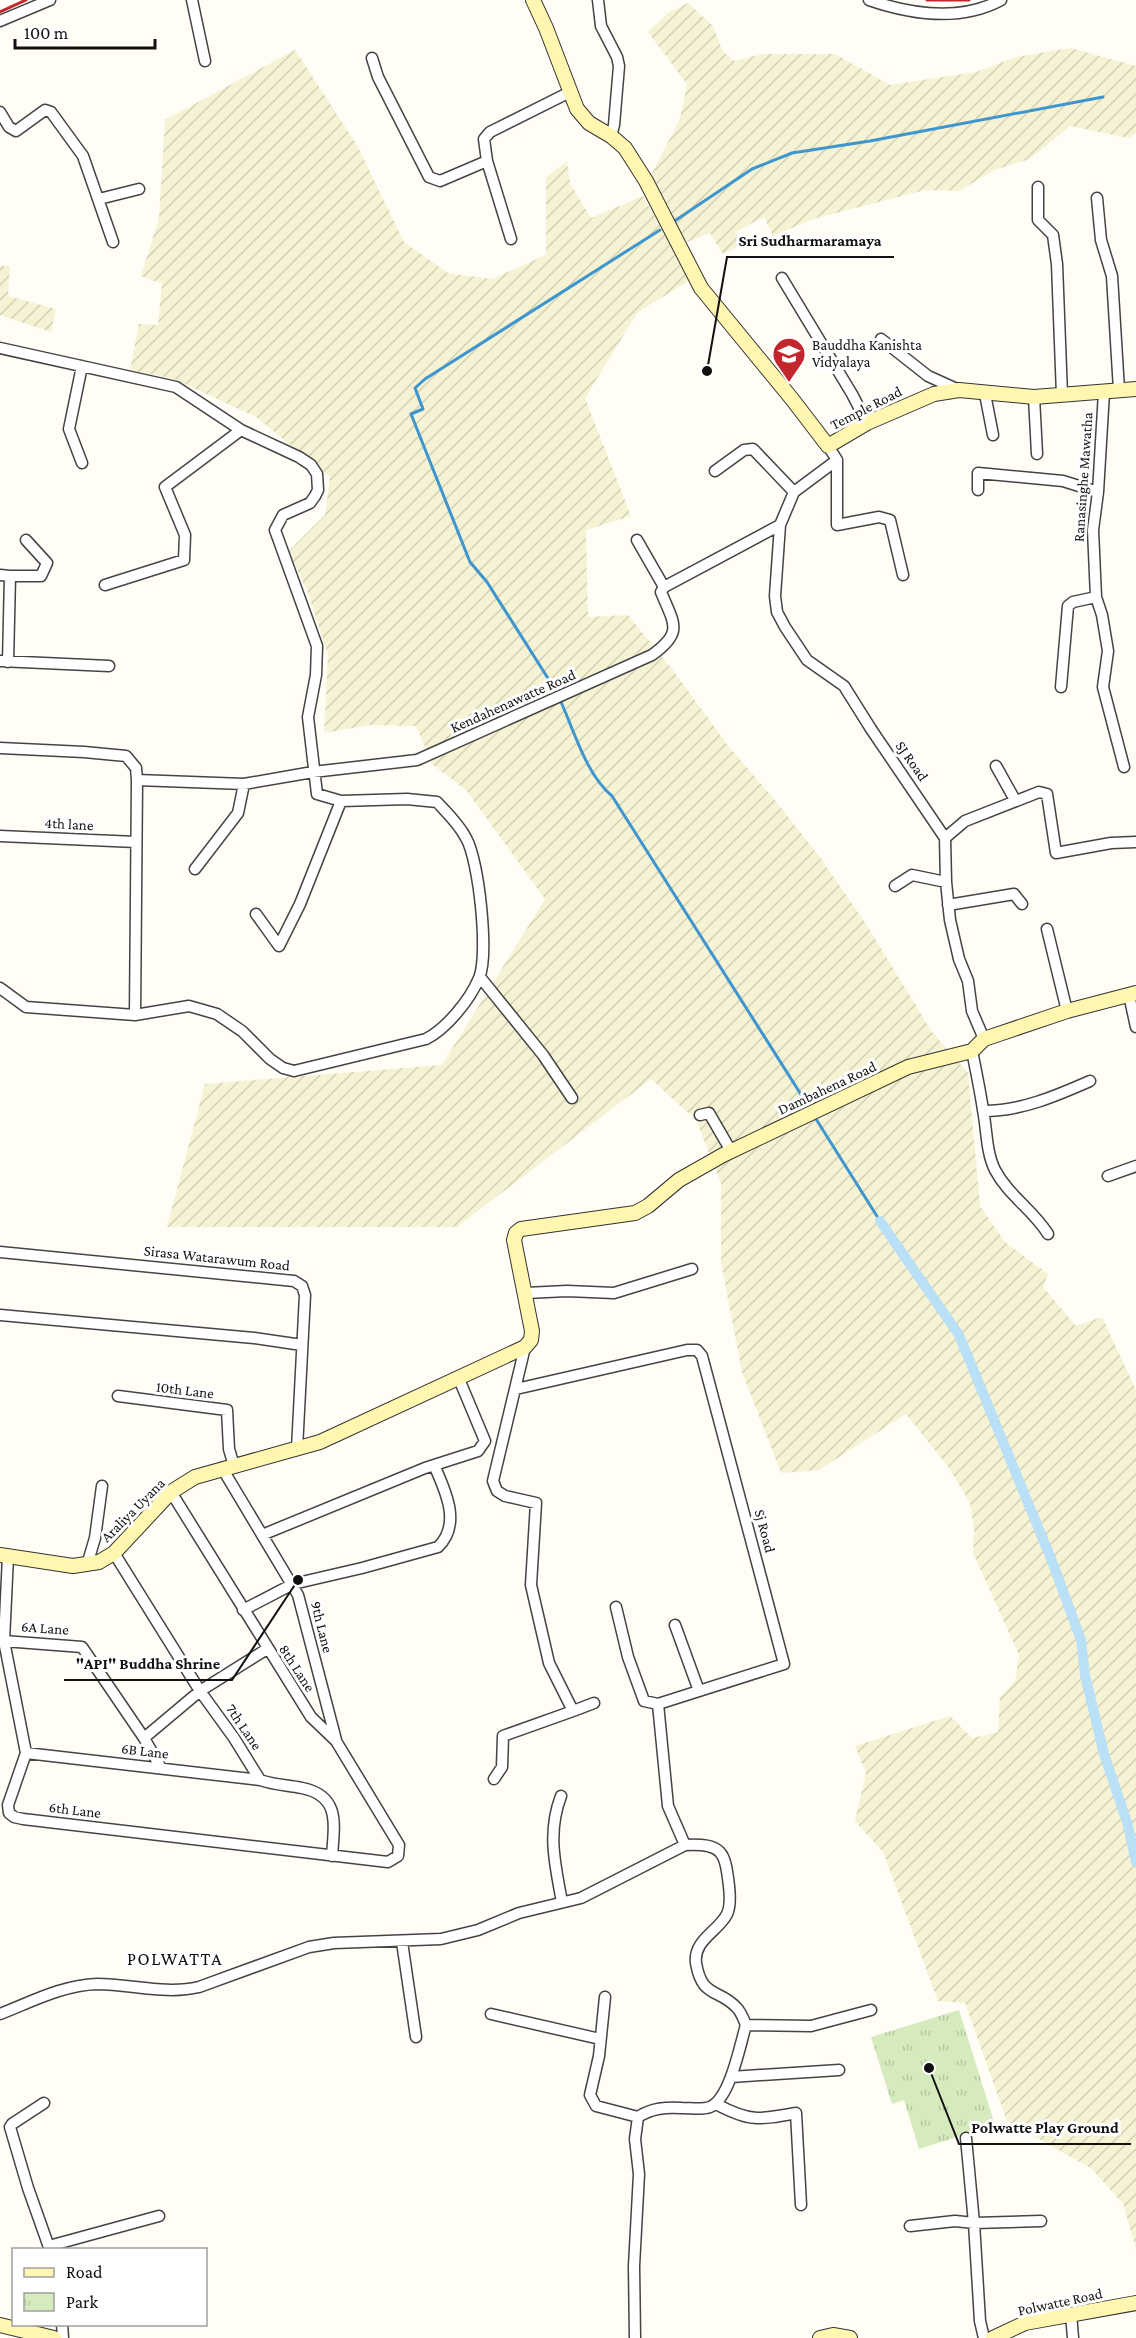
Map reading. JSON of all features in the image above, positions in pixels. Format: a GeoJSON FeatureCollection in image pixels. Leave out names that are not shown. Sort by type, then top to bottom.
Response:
{"type":"FeatureCollection","features":[{"type":"Feature","properties":{"kind":"street"},"geometry":{"type":"LineString","coordinates":[[0,21],[50,0]]}},
{"type":"Feature","properties":{"kind":"street"},"geometry":{"type":"LineString","coordinates":[[192,0],[205,61]]}},
{"type":"Feature","properties":{"kind":"street","name":"Temple Road"},"geometry":{"type":"LineString","coordinates":[[533,0],[577,110],[589,123],[611,136],[625,148],[646,182],[701,288],[828,446],[867,423],[934,394],[959,390],[1034,397],[1136,389]]}},
{"type":"Feature","properties":{"kind":"street"},"geometry":{"type":"LineString","coordinates":[[598,0],[601,26],[617,57],[619,66],[611,136]]}},
{"type":"Feature","properties":{"kind":"street"},"geometry":{"type":"LineString","coordinates":[[869,0],[922,14],[967,11],[992,5],[1001,0]]}},
{"type":"Feature","properties":{"kind":"street"},"geometry":{"type":"LineString","coordinates":[[372,58],[378,77],[429,177],[440,181],[487,161]]}},
{"type":"Feature","properties":{"kind":"street"},"geometry":{"type":"LineString","coordinates":[[511,239],[487,161],[484,139],[486,134],[570,92]]}},
{"type":"Feature","properties":{"kind":"street"},"geometry":{"type":"LineString","coordinates":[[0,112],[9,127],[16,131],[45,110],[51,112],[83,156],[113,242]]}},
{"type":"Feature","properties":{"kind":"street"},"geometry":{"type":"LineString","coordinates":[[1038,187],[1038,220],[1053,236],[1057,264],[1062,395]]}},
{"type":"Feature","properties":{"kind":"street"},"geometry":{"type":"LineString","coordinates":[[99,199],[139,189]]}},
{"type":"Feature","properties":{"kind":"street"},"geometry":{"type":"LineString","coordinates":[[1097,198],[1101,240],[1112,276],[1119,390]]}},
{"type":"Feature","properties":{"kind":"street"},"geometry":{"type":"LineString","coordinates":[[782,278],[867,423]]}},
{"type":"Feature","properties":{"kind":"street"},"geometry":{"type":"LineString","coordinates":[[881,339],[928,376],[959,390]]}},
{"type":"Feature","properties":{"kind":"street"},"geometry":{"type":"LineString","coordinates":[[0,348],[176,387],[241,430],[311,465],[317,474],[318,490],[315,496],[310,503],[283,515],[275,530],[317,646],[316,675],[308,717],[317,794],[341,801],[407,799],[437,802],[454,820],[474,856],[482,922],[483,952],[480,977],[457,1012],[438,1033],[426,1039],[294,1071],[283,1068],[270,1059],[242,1031],[217,1014],[189,1006],[135,1015],[26,1007],[0,988]]}},
{"type":"Feature","properties":{"kind":"street"},"geometry":{"type":"LineString","coordinates":[[82,366],[69,429],[82,463]]}},
{"type":"Feature","properties":{"kind":"street","name":"Ranasinghe Mawatha"},"geometry":{"type":"LineString","coordinates":[[1104,392],[1098,492],[1093,530],[1096,597],[1102,615],[1108,651],[1102,687],[1124,767]]}},
{"type":"Feature","properties":{"kind":"street"},"geometry":{"type":"LineString","coordinates":[[985,394],[993,435]]}},
{"type":"Feature","properties":{"kind":"street"},"geometry":{"type":"LineString","coordinates":[[1034,397],[1038,454]]}},
{"type":"Feature","properties":{"kind":"street"},"geometry":{"type":"LineString","coordinates":[[105,585],[184,560],[185,535],[165,487],[241,430]]}},
{"type":"Feature","properties":{"kind":"street"},"geometry":{"type":"LineString","coordinates":[[828,446],[837,460],[837,525],[879,517],[890,520],[903,575]]}},
{"type":"Feature","properties":{"kind":"street"},"geometry":{"type":"LineString","coordinates":[[715,471],[744,450],[753,449],[794,492]]}},
{"type":"Feature","properties":{"kind":"street"},"geometry":{"type":"LineString","coordinates":[[637,540],[664,587],[780,525],[794,492],[837,460]]}},
{"type":"Feature","properties":{"kind":"street"},"geometry":{"type":"LineString","coordinates":[[978,490],[978,473],[1063,481],[1098,492]]}},
{"type":"Feature","properties":{"kind":"street","name":"SJ Road"},"geometry":{"type":"LineString","coordinates":[[780,525],[775,596],[777,612],[807,660],[844,686],[945,838]]}},
{"type":"Feature","properties":{"kind":"street"},"geometry":{"type":"LineString","coordinates":[[26,540],[47,563],[41,576],[5,576],[4,662],[109,666]]}},
{"type":"Feature","properties":{"kind":"street","name":"Kendahenawatte Road"},"geometry":{"type":"LineString","coordinates":[[137,780],[244,784],[313,772],[417,760],[652,655],[667,645],[674,634],[674,625],[661,592],[664,587]]}},
{"type":"Feature","properties":{"kind":"street"},"geometry":{"type":"LineString","coordinates":[[1061,687],[1068,606],[1073,602],[1096,597]]}},
{"type":"Feature","properties":{"kind":"street"},"geometry":{"type":"LineString","coordinates":[[0,748],[126,756],[136,768],[135,1015]]}},
{"type":"Feature","properties":{"kind":"street"},"geometry":{"type":"LineString","coordinates":[[996,766],[1015,800]]}},
{"type":"Feature","properties":{"kind":"street"},"geometry":{"type":"LineString","coordinates":[[195,869],[238,813],[244,784]]}},
{"type":"Feature","properties":{"kind":"street"},"geometry":{"type":"LineString","coordinates":[[984,1039],[972,1011],[968,981],[959,959],[948,905],[945,838],[965,821],[1039,792],[1047,794],[1056,853],[1111,843],[1136,842]]}},
{"type":"Feature","properties":{"kind":"street"},"geometry":{"type":"LineString","coordinates":[[256,914],[279,946],[300,904],[341,801]]}},
{"type":"Feature","properties":{"kind":"street","name":"4th lane"},"geometry":{"type":"LineString","coordinates":[[0,836],[136,842]]}},
{"type":"Feature","properties":{"kind":"street"},"geometry":{"type":"LineString","coordinates":[[895,886],[912,875],[946,882]]}},
{"type":"Feature","properties":{"kind":"street"},"geometry":{"type":"LineString","coordinates":[[948,905],[1014,894],[1022,904]]}},
{"type":"Feature","properties":{"kind":"street"},"geometry":{"type":"LineString","coordinates":[[1047,928],[1067,1011]]}},
{"type":"Feature","properties":{"kind":"street"},"geometry":{"type":"LineString","coordinates":[[480,977],[543,1054],[572,1098]]}},
{"type":"Feature","properties":{"kind":"street"},"geometry":{"type":"LineString","coordinates":[[1048,1234],[1038,1218],[1022,1206],[996,1172],[990,1156],[972,1051],[984,1039],[1067,1011],[1132,994],[1136,1027]]}},
{"type":"Feature","properties":{"kind":"street","name":"Dambahena Road"},"geometry":{"type":"LineString","coordinates":[[525,1347],[531,1340],[532,1331],[514,1240],[516,1233],[521,1229],[635,1213],[648,1206],[679,1180],[731,1151],[908,1067],[972,1051]]}},
{"type":"Feature","properties":{"kind":"street"},"geometry":{"type":"LineString","coordinates":[[984,1111],[997,1111],[1052,1099],[1090,1081]]}},
{"type":"Feature","properties":{"kind":"street"},"geometry":{"type":"LineString","coordinates":[[700,1115],[709,1113],[731,1151]]}},
{"type":"Feature","properties":{"kind":"street"},"geometry":{"type":"LineString","coordinates":[[1108,1176],[1136,1166]]}},
{"type":"Feature","properties":{"kind":"street","name":"Sirasa Watarawum Road"},"geometry":{"type":"LineString","coordinates":[[0,1252],[294,1281],[302,1286],[305,1295],[297,1449]]}},
{"type":"Feature","properties":{"kind":"street"},"geometry":{"type":"LineString","coordinates":[[526,1293],[567,1291],[614,1293],[692,1269]]}},
{"type":"Feature","properties":{"kind":"street"},"geometry":{"type":"LineString","coordinates":[[0,1315],[254,1338],[302,1345]]}},
{"type":"Feature","properties":{"kind":"street"},"geometry":{"type":"LineString","coordinates":[[525,1347],[493,1481],[497,1491],[506,1496],[536,1503],[531,1585],[549,1663],[573,1710]]}},
{"type":"Feature","properties":{"kind":"street","name":"Araliya Uyana"},"geometry":{"type":"LineString","coordinates":[[4,1556],[73,1566],[99,1562],[114,1553],[171,1492],[195,1477],[320,1442],[525,1347]]}},
{"type":"Feature","properties":{"kind":"street","name":"Sj Road"},"geometry":{"type":"LineString","coordinates":[[516,1389],[687,1350],[697,1350],[702,1356],[784,1664],[658,1704]]}},
{"type":"Feature","properties":{"kind":"street"},"geometry":{"type":"LineString","coordinates":[[262,1535],[434,1465],[478,1450],[485,1441],[459,1379]]}},
{"type":"Feature","properties":{"kind":"street","name":"10th Lane"},"geometry":{"type":"LineString","coordinates":[[118,1396],[227,1410],[228,1467]]}},
{"type":"Feature","properties":{"kind":"street"},"geometry":{"type":"LineString","coordinates":[[243,1610],[294,1584],[362,1569],[438,1547],[445,1541],[451,1518],[449,1499],[434,1465]]}},
{"type":"Feature","properties":{"kind":"street","name":"9th Lane"},"geometry":{"type":"LineString","coordinates":[[228,1467],[262,1535],[294,1584],[336,1741]]}},
{"type":"Feature","properties":{"kind":"street"},"geometry":{"type":"LineString","coordinates":[[87,1565],[95,1538],[102,1486]]}},
{"type":"Feature","properties":{"kind":"street","name":"8th Lane"},"geometry":{"type":"LineString","coordinates":[[171,1492],[311,1717],[336,1741],[399,1845],[398,1856]]}},
{"type":"Feature","properties":{"kind":"street","name":"7th Lane"},"geometry":{"type":"LineString","coordinates":[[114,1553],[200,1691],[260,1779]]}},
{"type":"Feature","properties":{"kind":"street","name":"6th Lane"},"geometry":{"type":"LineString","coordinates":[[4,1556],[4,1641],[26,1753],[8,1809],[14,1817],[388,1862],[398,1856]]}},
{"type":"Feature","properties":{"kind":"street"},"geometry":{"type":"LineString","coordinates":[[616,1607],[628,1657],[644,1701],[658,1704],[669,1806],[685,1845]]}},
{"type":"Feature","properties":{"kind":"street"},"geometry":{"type":"LineString","coordinates":[[675,1625],[699,1691]]}},
{"type":"Feature","properties":{"kind":"street","name":"6A Lane"},"geometry":{"type":"LineString","coordinates":[[4,1641],[82,1647],[144,1738],[161,1768]]}},
{"type":"Feature","properties":{"kind":"street"},"geometry":{"type":"LineString","coordinates":[[144,1738],[200,1691],[267,1649]]}},
{"type":"Feature","properties":{"kind":"street"},"geometry":{"type":"LineString","coordinates":[[494,1779],[502,1767],[502,1736],[594,1703]]}},
{"type":"Feature","properties":{"kind":"street","name":"6B Lane"},"geometry":{"type":"LineString","coordinates":[[26,1753],[260,1779]]}},
{"type":"Feature","properties":{"kind":"street"},"geometry":{"type":"LineString","coordinates":[[260,1779],[279,1785],[304,1788],[320,1794],[328,1801],[333,1812],[332,1856]]}},
{"type":"Feature","properties":{"kind":"street"},"geometry":{"type":"LineString","coordinates":[[561,1796],[554,1815],[552,1836],[562,1902]]}},
{"type":"Feature","properties":{"kind":"street"},"geometry":{"type":"LineString","coordinates":[[0,2014],[72,1986],[97,1984],[182,1991],[309,1947],[334,1943],[441,1939],[478,1930],[519,1913],[581,1898],[685,1845],[701,1844],[715,1848],[726,1859],[730,1898],[727,1914],[697,1950],[696,1960],[701,1980],[706,1987],[738,2008],[746,2025],[730,2077],[716,2104],[707,2108],[665,2107],[648,2110],[638,2116],[596,2106],[590,2095],[599,2056],[605,1997]]}},
{"type":"Feature","properties":{"kind":"street"},"geometry":{"type":"LineString","coordinates":[[402,1942],[416,2037]]}},
{"type":"Feature","properties":{"kind":"street"},"geometry":{"type":"LineString","coordinates":[[746,2025],[811,2026],[871,2010]]}},
{"type":"Feature","properties":{"kind":"street"},"geometry":{"type":"LineString","coordinates":[[491,2014],[600,2039]]}},
{"type":"Feature","properties":{"kind":"street"},"geometry":{"type":"LineString","coordinates":[[730,2077],[839,2070]]}},
{"type":"Feature","properties":{"kind":"street"},"geometry":{"type":"LineString","coordinates":[[44,2103],[10,2127],[49,2248],[159,2216]]}},
{"type":"Feature","properties":{"kind":"street"},"geometry":{"type":"LineString","coordinates":[[716,2104],[738,2116],[754,2120],[796,2113],[801,2205]]}},
{"type":"Feature","properties":{"kind":"street"},"geometry":{"type":"LineString","coordinates":[[635,2338],[634,2266],[639,2174],[635,2139],[638,2116]]}},
{"type":"Feature","properties":{"kind":"street"},"geometry":{"type":"LineString","coordinates":[[966,2138],[975,2223],[980,2321],[984,2338]]}},
{"type":"Feature","properties":{"kind":"street"},"geometry":{"type":"LineString","coordinates":[[910,2226],[955,2221],[975,2223],[1041,2221]]}},
{"type":"Feature","properties":{"kind":"street","name":"Polwatte Road"},"geometry":{"type":"LineString","coordinates":[[993,2338],[1025,2323],[1136,2303]]}},
{"type":"Feature","properties":{"kind":"street"},"geometry":{"type":"LineString","coordinates":[[1071,2314],[1073,2338]]}},
{"type":"Feature","properties":{"kind":"street"},"geometry":{"type":"LineString","coordinates":[[0,2325],[54,2338]]}},
{"type":"Feature","properties":{"kind":"street"},"geometry":{"type":"LineString","coordinates":[[820,2338],[833,2336],[850,2338]]}},
{"type":"Feature","properties":{"kind":"shaded area"},"geometry":{"type":"Polygon","coordinates":[[[688,3],[713,26],[722,50],[734,61],[763,54],[835,54],[890,85],[976,72],[1016,57],[1071,48],[1136,66],[1136,133],[1129,138],[1070,126],[1030,159],[994,170],[959,191],[925,190],[813,219],[773,236],[764,217],[735,232],[743,244],[723,254],[710,233],[685,243],[651,175],[680,119],[687,84],[648,32],[668,13],[688,3]]]}},
{"type":"Feature","properties":{"kind":"shaded area"},"geometry":{"type":"Polygon","coordinates":[[[295,50],[357,145],[404,242],[448,273],[492,279],[546,255],[546,177],[567,161],[570,183],[591,218],[643,196],[690,280],[638,312],[585,398],[631,516],[586,530],[588,617],[628,615],[675,673],[729,747],[819,856],[866,924],[932,1032],[968,1073],[980,1206],[1005,1242],[1048,1274],[1043,1287],[1076,1326],[1102,1317],[1136,1390],[1136,2249],[1123,2204],[1092,2169],[1007,2121],[965,2003],[938,2001],[883,1852],[855,1821],[866,1773],[855,1746],[950,1716],[972,1738],[998,1732],[1000,1697],[1015,1681],[1019,1655],[973,1553],[974,1529],[970,1503],[949,1468],[906,1414],[819,1470],[781,1473],[742,1372],[721,1263],[721,1183],[696,1120],[651,1079],[457,1227],[167,1227],[205,1084],[442,1065],[545,899],[466,790],[432,764],[416,726],[370,725],[324,733],[328,655],[308,593],[289,551],[325,515],[330,477],[256,417],[174,379],[130,370],[139,324],[158,325],[162,284],[141,276],[159,218],[165,120],[295,50]]]}},
{"type":"Feature","properties":{"kind":"shaded area"},"geometry":{"type":"Polygon","coordinates":[[[0,266],[10,266],[8,296],[56,309],[51,332],[0,315],[0,266]]]}},
{"type":"Feature","properties":{"kind":"green space"},"geometry":{"type":"Polygon","coordinates":[[[959,2010],[995,2125],[919,2149],[904,2100],[892,2104],[871,2037],[959,2010]]]}},
{"type":"Feature","properties":{"kind":"waterway"},"geometry":{"type":"LineString","coordinates":[[673,222],[752,169],[792,153],[870,141],[1103,97]]}},
{"type":"Feature","properties":{"kind":"waterway"},"geometry":{"type":"LineString","coordinates":[[556,691],[487,582],[470,562],[411,414],[423,409],[415,388],[425,379],[660,230]]}},
{"type":"Feature","properties":{"kind":"waterway"},"geometry":{"type":"LineString","coordinates":[[561,702],[588,765],[612,796],[807,1104]]}},
{"type":"Feature","properties":{"kind":"waterway"},"geometry":{"type":"LineString","coordinates":[[816,1119],[880,1221]]}},
{"type":"Feature","properties":{"kind":"waterway"},"geometry":{"type":"LineString","coordinates":[[880,1221],[959,1335],[1052,1561],[1081,1640],[1085,1675],[1104,1754],[1127,1822],[1136,1862]]}},
{"type":"Feature","properties":{"kind":"railway"},"geometry":{"type":"LineString","coordinates":[[0,12],[26,0]]}},
{"type":"Feature","properties":{"kind":"railway"},"geometry":{"type":"LineString","coordinates":[[927,0],[969,0]]}},
{"type":"Feature","properties":{"kind":"place","name":"Sri Sudharmaramaya"},"geometry":{"type":"Point","coordinates":[707,371]}},
{"type":"Feature","properties":{"kind":"place","name":"Bauddha Kanishta Vidyalaya"},"geometry":{"type":"Point","coordinates":[789,383]}},
{"type":"Feature","properties":{"kind":"place","name":"\"API\" Buddha Shrine"},"geometry":{"type":"Point","coordinates":[298,1580]}},
{"type":"Feature","properties":{"kind":"place","name":"Polwatte Play Ground"},"geometry":{"type":"Point","coordinates":[929,2068]}},
{"type":"Feature","properties":{"kind":"district","name":"POLWATTA"},"geometry":{"type":"Point","coordinates":[175,1959]}}]}
